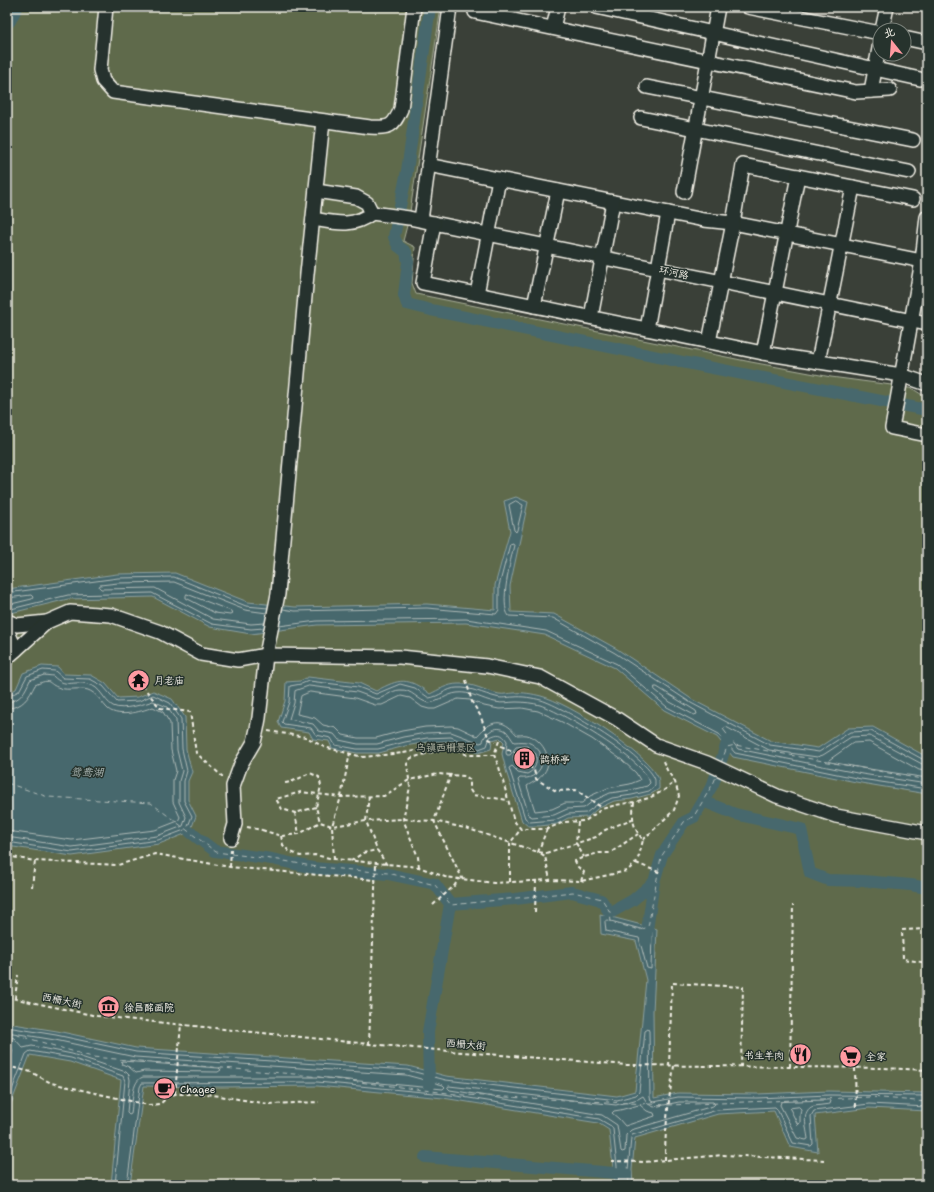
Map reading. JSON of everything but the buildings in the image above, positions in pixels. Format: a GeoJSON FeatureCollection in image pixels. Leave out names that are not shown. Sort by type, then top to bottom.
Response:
{"type":"FeatureCollection","features":[{"type":"Feature","properties":{"kind":"street"},"geometry":{"type":"LineString","coordinates":[[106,7],[100,70],[103,81],[113,92],[323,121],[386,128],[395,122],[401,109],[414,7]]}},
{"type":"Feature","properties":{"kind":"street"},"geometry":{"type":"LineString","coordinates":[[450,7],[421,220],[423,283],[763,353],[901,376],[927,384]]}},
{"type":"Feature","properties":{"kind":"street"},"geometry":{"type":"LineString","coordinates":[[553,28],[558,7]]}},
{"type":"Feature","properties":{"kind":"street"},"geometry":{"type":"LineString","coordinates":[[596,7],[920,79]]}},
{"type":"Feature","properties":{"kind":"street"},"geometry":{"type":"LineString","coordinates":[[684,192],[718,7]]}},
{"type":"Feature","properties":{"kind":"street"},"geometry":{"type":"LineString","coordinates":[[748,7],[872,31]]}},
{"type":"Feature","properties":{"kind":"street"},"geometry":{"type":"LineString","coordinates":[[884,22],[887,7]]}},
{"type":"Feature","properties":{"kind":"street"},"geometry":{"type":"LineString","coordinates":[[475,12],[856,92],[890,90]]}},
{"type":"Feature","properties":{"kind":"street"},"geometry":{"type":"LineString","coordinates":[[912,40],[927,43]]}},
{"type":"Feature","properties":{"kind":"street"},"geometry":{"type":"LineString","coordinates":[[871,91],[876,62]]}},
{"type":"Feature","properties":{"kind":"street"},"geometry":{"type":"LineString","coordinates":[[647,88],[913,140]]}},
{"type":"Feature","properties":{"kind":"street"},"geometry":{"type":"LineString","coordinates":[[641,118],[909,172]]}},
{"type":"Feature","properties":{"kind":"street"},"geometry":{"type":"LineString","coordinates":[[231,838],[235,824],[233,786],[241,764],[254,742],[257,730],[266,655],[278,594],[323,121]]}},
{"type":"Feature","properties":{"kind":"street"},"geometry":{"type":"LineString","coordinates":[[428,165],[704,220],[733,223],[922,261]]}},
{"type":"Feature","properties":{"kind":"street"},"geometry":{"type":"LineString","coordinates":[[709,342],[743,165],[913,198]]}},
{"type":"Feature","properties":{"kind":"street"},"geometry":{"type":"LineString","coordinates":[[763,353],[798,176]]}},
{"type":"Feature","properties":{"kind":"street"},"geometry":{"type":"LineString","coordinates":[[477,294],[499,179]]}},
{"type":"Feature","properties":{"kind":"street"},"geometry":{"type":"LineString","coordinates":[[818,362],[853,187]]}},
{"type":"Feature","properties":{"kind":"street"},"geometry":{"type":"LineString","coordinates":[[313,219],[344,224],[364,219],[372,213],[367,203],[356,197],[316,191]]}},
{"type":"Feature","properties":{"kind":"street"},"geometry":{"type":"LineString","coordinates":[[534,306],[558,191]]}},
{"type":"Feature","properties":{"kind":"street"},"geometry":{"type":"LineString","coordinates":[[591,317],[613,202]]}},
{"type":"Feature","properties":{"kind":"street","name":"环河路"},"geometry":{"type":"LineString","coordinates":[[372,213],[421,220],[927,324]]}},
{"type":"Feature","properties":{"kind":"street"},"geometry":{"type":"LineString","coordinates":[[647,329],[668,213]]}},
{"type":"Feature","properties":{"kind":"street"},"geometry":{"type":"LineString","coordinates":[[927,217],[922,261],[910,320],[892,428],[927,435]]}},
{"type":"Feature","properties":{"kind":"street"},"geometry":{"type":"LineString","coordinates":[[7,622],[17,625],[47,622],[70,612],[111,615],[160,632],[201,654],[238,660],[266,655],[400,657],[488,666],[540,677],[617,719],[656,746],[706,763],[777,796],[836,816],[927,833]]}},
{"type":"Feature","properties":{"kind":"street"},"geometry":{"type":"LineString","coordinates":[[11,654],[47,622]]}},
{"type":"Feature","properties":{"kind":"street"},"geometry":{"type":"LineString","coordinates":[[7,630],[11,654]]}},
{"type":"Feature","properties":{"kind":"path"},"geometry":{"type":"LineString","coordinates":[[138,680],[160,708],[190,712],[196,754],[233,786]]}},
{"type":"Feature","properties":{"kind":"path"},"geometry":{"type":"LineString","coordinates":[[466,680],[472,702],[480,715],[489,739],[495,742]]}},
{"type":"Feature","properties":{"kind":"path"},"geometry":{"type":"LineString","coordinates":[[257,730],[306,737],[324,747],[363,757],[391,755],[440,746],[452,746],[467,755],[494,755]]}},
{"type":"Feature","properties":{"kind":"path"},"geometry":{"type":"LineString","coordinates":[[499,741],[494,755],[499,767],[514,821],[521,829],[547,829],[564,822],[585,821],[602,808],[616,804],[634,802],[663,791],[675,782]]}},
{"type":"Feature","properties":{"kind":"path"},"geometry":{"type":"LineString","coordinates":[[419,867],[418,857],[403,819],[410,787],[407,764],[411,758],[440,750],[440,746]]}},
{"type":"Feature","properties":{"kind":"path"},"geometry":{"type":"LineString","coordinates":[[501,746],[517,753]]}},
{"type":"Feature","properties":{"kind":"path"},"geometry":{"type":"LineString","coordinates":[[282,836],[284,845],[289,851],[300,856],[315,855],[376,864],[419,867],[445,877],[463,880],[494,883],[550,880],[581,881],[627,871],[636,862],[643,840],[674,810],[679,796],[675,782],[667,770],[656,746]]}},
{"type":"Feature","properties":{"kind":"path"},"geometry":{"type":"LineString","coordinates":[[334,859],[332,826],[341,796],[350,753]]}},
{"type":"Feature","properties":{"kind":"path"},"geometry":{"type":"LineString","coordinates":[[529,766],[534,770],[536,780],[556,790],[576,790],[601,807]]}},
{"type":"Feature","properties":{"kind":"path"},"geometry":{"type":"LineString","coordinates":[[285,783],[293,782],[310,773],[319,777],[321,786],[316,807],[320,822]]}},
{"type":"Feature","properties":{"kind":"path"},"geometry":{"type":"LineString","coordinates":[[316,807],[295,813],[282,809],[276,799],[301,792],[319,795],[384,796],[409,780],[438,774],[451,774],[465,776],[470,780],[470,790],[473,795],[508,800]]}},
{"type":"Feature","properties":{"kind":"path"},"geometry":{"type":"LineString","coordinates":[[451,774],[434,821],[463,880]]}},
{"type":"Feature","properties":{"kind":"path"},"geometry":{"type":"LineString","coordinates":[[369,796],[366,821],[377,850],[387,865]]}},
{"type":"Feature","properties":{"kind":"path"},"geometry":{"type":"LineString","coordinates":[[634,802],[632,819],[638,834],[643,840]]}},
{"type":"Feature","properties":{"kind":"path"},"geometry":{"type":"LineString","coordinates":[[295,813],[299,834]]}},
{"type":"Feature","properties":{"kind":"path"},"geometry":{"type":"LineString","coordinates":[[235,824],[264,830],[282,836],[299,834],[320,822],[332,826],[366,821],[403,819],[434,821],[469,829],[538,852],[546,853],[596,837],[605,830],[632,819]]}},
{"type":"Feature","properties":{"kind":"path"},"geometry":{"type":"LineString","coordinates":[[578,822],[576,843],[584,857]]}},
{"type":"Feature","properties":{"kind":"path"},"geometry":{"type":"LineString","coordinates":[[510,882],[510,843],[521,829]]}},
{"type":"Feature","properties":{"kind":"path"},"geometry":{"type":"LineString","coordinates":[[538,852],[547,829]]}},
{"type":"Feature","properties":{"kind":"path"},"geometry":{"type":"LineString","coordinates":[[581,881],[584,872],[578,867],[575,861],[599,853],[610,852],[638,834]]}},
{"type":"Feature","properties":{"kind":"path"},"geometry":{"type":"LineString","coordinates":[[230,867],[231,838]]}},
{"type":"Feature","properties":{"kind":"path"},"geometry":{"type":"LineString","coordinates":[[351,861],[363,853],[377,850]]}},
{"type":"Feature","properties":{"kind":"path"},"geometry":{"type":"LineString","coordinates":[[538,852],[545,856],[550,880]]}},
{"type":"Feature","properties":{"kind":"path"},"geometry":{"type":"LineString","coordinates":[[7,856],[35,862],[118,865],[156,854],[230,867],[375,880]]}},
{"type":"Feature","properties":{"kind":"path"},"geometry":{"type":"LineString","coordinates":[[32,887],[35,862]]}},
{"type":"Feature","properties":{"kind":"path"},"geometry":{"type":"LineString","coordinates":[[636,862],[661,873]]}},
{"type":"Feature","properties":{"kind":"path"},"geometry":{"type":"LineString","coordinates":[[369,1044],[376,864]]}},
{"type":"Feature","properties":{"kind":"path"},"geometry":{"type":"LineString","coordinates":[[433,905],[455,885],[458,879]]}},
{"type":"Feature","properties":{"kind":"path"},"geometry":{"type":"LineString","coordinates":[[535,912],[536,881]]}},
{"type":"Feature","properties":{"kind":"path"},"geometry":{"type":"LineString","coordinates":[[790,1067],[793,905]]}},
{"type":"Feature","properties":{"kind":"path"},"geometry":{"type":"LineString","coordinates":[[927,930],[902,930],[903,959],[927,963]]}},
{"type":"Feature","properties":{"kind":"path"},"geometry":{"type":"LineString","coordinates":[[15,998],[18,975]]}},
{"type":"Feature","properties":{"kind":"path"},"geometry":{"type":"LineString","coordinates":[[669,1066],[672,983],[743,987],[741,1067]]}},
{"type":"Feature","properties":{"kind":"path","name":"西栅大街"},"geometry":{"type":"LineString","coordinates":[[7,997],[97,1016],[448,1051],[627,1065],[927,1070]]}},
{"type":"Feature","properties":{"kind":"path"},"geometry":{"type":"LineString","coordinates":[[176,1094],[181,1024]]}},
{"type":"Feature","properties":{"kind":"path"},"geometry":{"type":"LineString","coordinates":[[7,1066],[31,1072],[51,1083],[148,1106],[160,1104],[169,1096],[176,1094],[207,1094],[269,1104],[319,1102]]}},
{"type":"Feature","properties":{"kind":"path"},"geometry":{"type":"LineString","coordinates":[[665,1160],[665,1134],[674,1066]]}},
{"type":"Feature","properties":{"kind":"path"},"geometry":{"type":"LineString","coordinates":[[855,1068],[856,1109]]}},
{"type":"Feature","properties":{"kind":"path"},"geometry":{"type":"LineString","coordinates":[[611,1161],[644,1162],[723,1154],[824,1160]]}},
{"type":"Feature","properties":{"kind":"green space","name":"乌镇西栅景区"},"geometry":{"type":"Polygon","coordinates":[[[7,7],[441,7],[409,218],[403,241],[415,247],[412,283],[416,294],[751,362],[831,377],[899,386],[913,389],[927,398],[927,1185],[7,1185],[7,7]]]}},
{"type":"Feature","properties":{"kind":"water"},"geometry":{"type":"Polygon","coordinates":[[[516,497],[528,502],[510,586],[511,612],[554,614],[617,649],[693,700],[771,741],[818,748],[848,728],[873,727],[927,757],[927,794],[861,783],[733,757],[717,737],[664,710],[615,668],[545,635],[466,623],[317,625],[251,634],[210,627],[153,597],[68,599],[7,614],[7,589],[117,574],[175,573],[248,602],[295,607],[427,604],[495,610],[495,585],[510,531],[504,501],[516,497]]]}},
{"type":"Feature","properties":{"kind":"water","name":"鸳鸯湖"},"geometry":{"type":"Polygon","coordinates":[[[42,666],[58,667],[64,674],[91,675],[105,683],[118,698],[138,697],[153,691],[172,699],[185,717],[186,749],[192,772],[188,781],[188,800],[196,816],[190,832],[159,844],[72,856],[7,846],[7,694],[16,689],[23,673],[42,666]]]}},
{"type":"Feature","properties":{"kind":"water"},"geometry":{"type":"Polygon","coordinates":[[[308,677],[359,683],[376,691],[391,684],[404,681],[410,682],[422,688],[430,694],[454,684],[463,684],[499,694],[521,693],[541,696],[554,700],[587,718],[623,742],[650,767],[658,777],[659,789],[651,794],[632,799],[614,801],[597,809],[588,817],[568,818],[557,824],[528,826],[522,821],[507,774],[502,754],[504,742],[500,738],[492,740],[491,749],[478,753],[452,741],[428,742],[379,753],[357,753],[332,748],[329,741],[313,739],[309,732],[281,728],[278,722],[285,701],[286,682],[300,681],[308,677]],[[517,750],[513,756],[514,762],[520,769],[527,770],[533,764],[532,756],[525,750],[517,750]]]}},
{"type":"Feature","properties":{"kind":"water"},"geometry":{"type":"Polygon","coordinates":[[[600,914],[657,929],[653,1011],[654,1098],[678,1093],[757,1094],[829,1091],[927,1093],[927,1111],[869,1108],[815,1115],[818,1152],[790,1147],[774,1111],[718,1114],[635,1138],[632,1170],[633,1185],[615,1185],[609,1130],[598,1123],[443,1098],[317,1086],[144,1086],[130,1185],[111,1185],[121,1080],[70,1062],[30,1055],[7,1114],[7,1070],[13,1050],[7,1044],[7,1023],[57,1031],[136,1048],[408,1066],[446,1076],[617,1096],[635,1091],[646,980],[636,941],[601,934],[600,914]]]}},
{"type":"Feature","properties":{"kind":"waterway"},"geometry":{"type":"LineString","coordinates":[[7,24],[17,7]]}},
{"type":"Feature","properties":{"kind":"waterway"},"geometry":{"type":"LineString","coordinates":[[430,7],[407,171],[394,237],[398,246],[406,252],[408,262],[404,295],[407,304],[682,362],[927,410]]}},
{"type":"Feature","properties":{"kind":"waterway"},"geometry":{"type":"LineString","coordinates":[[450,904],[515,899],[572,892],[601,900],[610,913],[633,900],[654,882],[662,855],[684,822],[694,817],[713,784],[728,740]]}},
{"type":"Feature","properties":{"kind":"waterway"},"geometry":{"type":"LineString","coordinates":[[703,801],[735,814],[801,829],[810,873],[828,880],[863,881],[911,885],[927,888]]}},
{"type":"Feature","properties":{"kind":"waterway"},"geometry":{"type":"LineString","coordinates":[[190,832],[215,851],[272,859],[313,868],[388,874],[435,884],[450,904],[428,1032],[429,1086]]}},
{"type":"Feature","properties":{"kind":"waterway"},"geometry":{"type":"LineString","coordinates":[[646,942],[654,882]]}},
{"type":"Feature","properties":{"kind":"waterway"},"geometry":{"type":"LineString","coordinates":[[425,1157],[626,1174]]}},
{"type":"Feature","properties":{"kind":"ferry route"},"geometry":{"type":"LineString","coordinates":[[721,763],[727,747],[735,745],[927,780]]}},
{"type":"Feature","properties":{"kind":"ferry route"},"geometry":{"type":"LineString","coordinates":[[7,783],[48,797],[151,803],[216,852],[279,860],[317,867],[388,873],[435,885],[451,905],[573,892],[602,899],[610,912],[611,922],[640,930],[648,927],[661,857],[684,822],[694,816],[714,782],[717,774]]}},
{"type":"Feature","properties":{"kind":"ferry route"},"geometry":{"type":"LineString","coordinates":[[7,1032],[92,1057],[294,1074],[464,1095],[669,1105],[871,1097],[927,1102]]}},
{"type":"Feature","properties":{"kind":"place","name":"月老庙"},"geometry":{"type":"Point","coordinates":[138,680]}},
{"type":"Feature","properties":{"kind":"place","name":"鹊桥亭"},"geometry":{"type":"Point","coordinates":[524,759]}},
{"type":"Feature","properties":{"kind":"place","name":"徐昌酩画院"},"geometry":{"type":"Point","coordinates":[109,1007]}},
{"type":"Feature","properties":{"kind":"place","name":"书生羊肉"},"geometry":{"type":"Point","coordinates":[800,1055]}},
{"type":"Feature","properties":{"kind":"place","name":"全家"},"geometry":{"type":"Point","coordinates":[851,1056]}},
{"type":"Feature","properties":{"kind":"place","name":"Chagee"},"geometry":{"type":"Point","coordinates":[165,1089]}}]}
